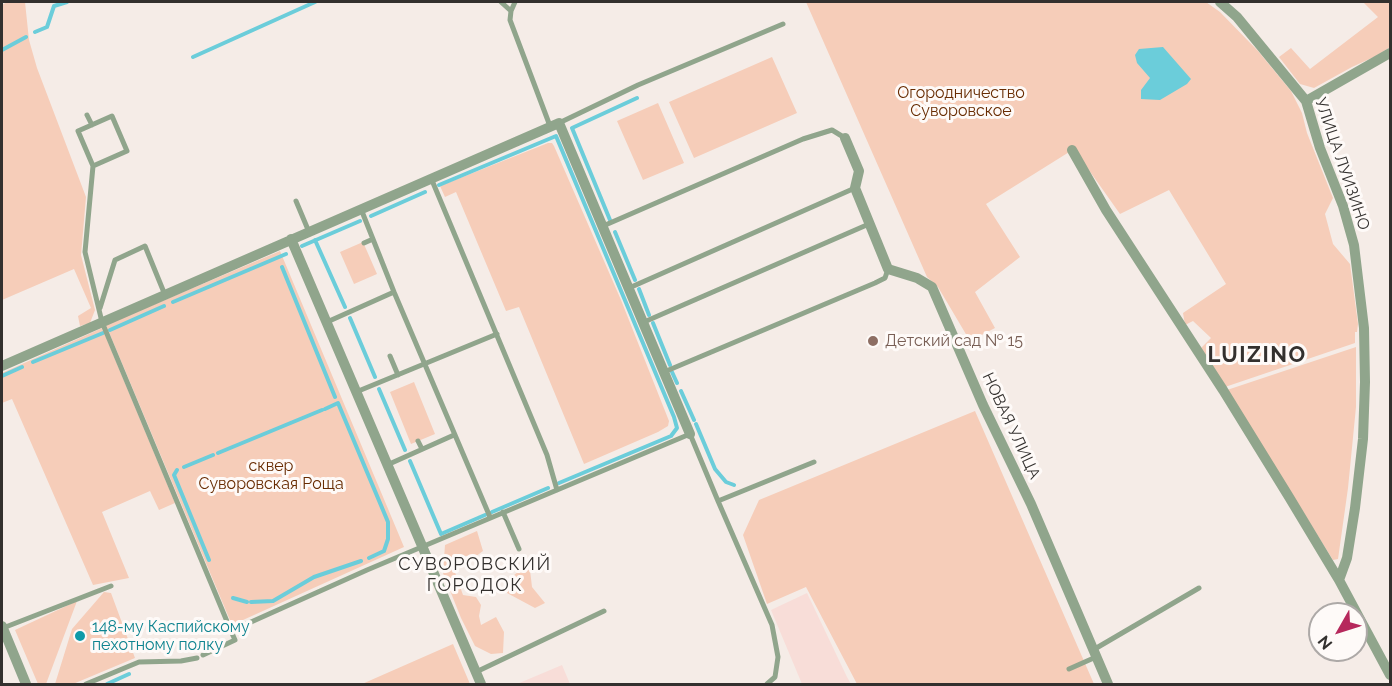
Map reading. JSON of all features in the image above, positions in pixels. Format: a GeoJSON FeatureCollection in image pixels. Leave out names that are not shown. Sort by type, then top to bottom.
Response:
{"type":"FeatureCollection","features":[{"type":"Feature","properties":{"kind":"street","name":"УЛИЦА ЛУИЗИНО"},"geometry":{"type":"LineString","coordinates":[[1220,2],[1237,17],[1306,101],[1320,147],[1343,206],[1354,245],[1364,328],[1363,439],[1347,558],[1339,580]]}},
{"type":"Feature","properties":{"kind":"street"},"geometry":{"type":"LineString","coordinates":[[1306,101],[1390,53]]}},
{"type":"Feature","properties":{"kind":"street"},"geometry":{"type":"LineString","coordinates":[[2,366],[554,124],[603,226],[690,434]]}},
{"type":"Feature","properties":{"kind":"street"},"geometry":{"type":"LineString","coordinates":[[845,138],[859,171],[855,188],[888,268]]}},
{"type":"Feature","properties":{"kind":"street"},"geometry":{"type":"LineString","coordinates":[[1072,150],[1106,210],[1223,390],[1339,580],[1390,675]]}},
{"type":"Feature","properties":{"kind":"street"},"geometry":{"type":"LineString","coordinates":[[291,239],[481,684]]}},
{"type":"Feature","properties":{"kind":"street","name":"НОВАЯ УЛИЦА"},"geometry":{"type":"LineString","coordinates":[[888,268],[932,286],[983,405],[1031,504],[1108,684]]}},
{"type":"Feature","properties":{"kind":"street"},"geometry":{"type":"LineString","coordinates":[[2,627],[26,684]]}},
{"type":"Feature","properties":{"kind":"lane"},"geometry":{"type":"LineString","coordinates":[[501,2],[511,11]]}},
{"type":"Feature","properties":{"kind":"lane"},"geometry":{"type":"LineString","coordinates":[[515,2],[510,20],[554,124],[638,85],[783,24]]}},
{"type":"Feature","properties":{"kind":"lane"},"geometry":{"type":"LineString","coordinates":[[87,115],[92,125]]}},
{"type":"Feature","properties":{"kind":"lane"},"geometry":{"type":"LineString","coordinates":[[86,684],[140,662],[182,661],[200,656],[235,640],[102,322],[85,252],[93,166],[78,131],[112,116],[127,151],[93,166]]}},
{"type":"Feature","properties":{"kind":"lane"},"geometry":{"type":"LineString","coordinates":[[603,226],[803,139],[832,130],[845,138]]}},
{"type":"Feature","properties":{"kind":"lane"},"geometry":{"type":"LineString","coordinates":[[431,178],[547,454],[557,490]]}},
{"type":"Feature","properties":{"kind":"lane"},"geometry":{"type":"LineString","coordinates":[[629,288],[855,188]]}},
{"type":"Feature","properties":{"kind":"lane"},"geometry":{"type":"LineString","coordinates":[[296,201],[309,232]]}},
{"type":"Feature","properties":{"kind":"lane"},"geometry":{"type":"LineString","coordinates":[[361,209],[490,518]]}},
{"type":"Feature","properties":{"kind":"lane"},"geometry":{"type":"LineString","coordinates":[[644,322],[869,224]]}},
{"type":"Feature","properties":{"kind":"lane"},"geometry":{"type":"LineString","coordinates":[[364,243],[373,239]]}},
{"type":"Feature","properties":{"kind":"lane"},"geometry":{"type":"LineString","coordinates":[[99,310],[115,260],[145,246],[165,295]]}},
{"type":"Feature","properties":{"kind":"lane"},"geometry":{"type":"LineString","coordinates":[[664,372],[875,284],[885,278],[888,268]]}},
{"type":"Feature","properties":{"kind":"lane"},"geometry":{"type":"LineString","coordinates":[[377,273],[385,270]]}},
{"type":"Feature","properties":{"kind":"lane"},"geometry":{"type":"LineString","coordinates":[[327,322],[394,292]]}},
{"type":"Feature","properties":{"kind":"lane"},"geometry":{"type":"LineString","coordinates":[[356,392],[497,334]]}},
{"type":"Feature","properties":{"kind":"lane"},"geometry":{"type":"LineString","coordinates":[[390,356],[398,375]]}},
{"type":"Feature","properties":{"kind":"lane"},"geometry":{"type":"LineString","coordinates":[[231,631],[422,546],[690,434],[772,626],[778,657],[775,677],[766,684]]}},
{"type":"Feature","properties":{"kind":"lane"},"geometry":{"type":"LineString","coordinates":[[387,465],[454,435]]}},
{"type":"Feature","properties":{"kind":"lane"},"geometry":{"type":"LineString","coordinates":[[418,441],[422,449]]}},
{"type":"Feature","properties":{"kind":"lane"},"geometry":{"type":"LineString","coordinates":[[718,501],[814,462]]}},
{"type":"Feature","properties":{"kind":"lane"},"geometry":{"type":"LineString","coordinates":[[503,512],[519,549]]}},
{"type":"Feature","properties":{"kind":"lane"},"geometry":{"type":"LineString","coordinates":[[2,627],[111,586]]}},
{"type":"Feature","properties":{"kind":"lane"},"geometry":{"type":"LineString","coordinates":[[1069,669],[1199,588]]}},
{"type":"Feature","properties":{"kind":"lane"},"geometry":{"type":"LineString","coordinates":[[476,672],[604,611]]}},
{"type":"Feature","properties":{"kind":"shaded area"},"geometry":{"type":"Polygon","coordinates":[[[807,593],[851,684],[802,684],[771,610],[807,593]]]}},
{"type":"Feature","properties":{"kind":"shaded area"},"geometry":{"type":"Polygon","coordinates":[[[562,665],[570,684],[517,684],[562,665]]]}},
{"type":"Feature","properties":{"kind":"green space"},"geometry":{"type":"Polygon","coordinates":[[[7,2],[25,2],[29,40],[37,68],[86,197],[81,255],[95,310],[90,323],[80,326],[78,316],[91,308],[74,269],[2,300],[2,5],[7,2]]]}},
{"type":"Feature","properties":{"kind":"green space","name":"Огородничество Суворовское"},"geometry":{"type":"Polygon","coordinates":[[[806,2],[1206,2],[1220,12],[1258,51],[1291,91],[1302,113],[1307,133],[1333,198],[1325,214],[1333,244],[1350,264],[1358,324],[1355,343],[1225,387],[1201,348],[1211,338],[1193,321],[1185,325],[1183,313],[1226,284],[1169,190],[1120,214],[1074,149],[986,204],[1020,257],[975,292],[995,328],[970,341],[938,287],[927,277],[806,2]]]}},
{"type":"Feature","properties":{"kind":"green space"},"geometry":{"type":"Polygon","coordinates":[[[1363,2],[1390,2],[1390,47],[1314,88],[1300,84],[1279,57],[1291,48],[1310,69],[1378,17],[1363,2]]]}},
{"type":"Feature","properties":{"kind":"green space"},"geometry":{"type":"Polygon","coordinates":[[[772,57],[797,113],[694,158],[669,102],[772,57]]]}},
{"type":"Feature","properties":{"kind":"green space"},"geometry":{"type":"Polygon","coordinates":[[[658,103],[684,163],[643,180],[617,121],[658,103]]]}},
{"type":"Feature","properties":{"kind":"green space"},"geometry":{"type":"Polygon","coordinates":[[[548,143],[554,146],[621,300],[669,421],[668,426],[658,432],[584,464],[519,307],[506,311],[456,192],[445,197],[440,186],[548,143]]]}},
{"type":"Feature","properties":{"kind":"green space"},"geometry":{"type":"Polygon","coordinates":[[[363,242],[377,274],[354,284],[340,252],[363,242]]]}},
{"type":"Feature","properties":{"kind":"green space","name":"сквер Суворовская Роща"},"geometry":{"type":"Polygon","coordinates":[[[280,251],[404,547],[232,625],[106,325],[280,251]]]}},
{"type":"Feature","properties":{"kind":"green space"},"geometry":{"type":"Polygon","coordinates":[[[102,328],[175,503],[159,510],[150,491],[102,512],[129,578],[93,585],[12,399],[2,403],[2,373],[102,328]]]}},
{"type":"Feature","properties":{"kind":"green space"},"geometry":{"type":"Polygon","coordinates":[[[1356,347],[1356,407],[1348,488],[1338,559],[1333,560],[1227,390],[1356,347]]]}},
{"type":"Feature","properties":{"kind":"green space"},"geometry":{"type":"Polygon","coordinates":[[[414,382],[435,434],[411,444],[390,392],[414,382]]]}},
{"type":"Feature","properties":{"kind":"green space"},"geometry":{"type":"Polygon","coordinates":[[[975,411],[1094,684],[857,684],[806,587],[767,604],[743,535],[759,500],[975,411]]]}},
{"type":"Feature","properties":{"kind":"green space"},"geometry":{"type":"Polygon","coordinates":[[[477,531],[483,551],[475,557],[457,555],[451,561],[463,595],[476,597],[481,605],[479,616],[481,625],[496,617],[504,632],[503,653],[491,654],[475,646],[443,573],[445,545],[477,531]]]}},
{"type":"Feature","properties":{"kind":"green space"},"geometry":{"type":"Polygon","coordinates":[[[530,570],[532,587],[545,603],[535,608],[507,593],[508,580],[519,571],[530,570]]]}},
{"type":"Feature","properties":{"kind":"green space"},"geometry":{"type":"Polygon","coordinates":[[[104,592],[111,593],[135,658],[73,684],[55,684],[72,629],[104,592]]]}},
{"type":"Feature","properties":{"kind":"green space"},"geometry":{"type":"Polygon","coordinates":[[[77,601],[46,684],[38,684],[15,630],[77,601]]]}},
{"type":"Feature","properties":{"kind":"green space"},"geometry":{"type":"Polygon","coordinates":[[[453,644],[470,684],[362,684],[453,644]]]}},
{"type":"Feature","properties":{"kind":"water"},"geometry":{"type":"Polygon","coordinates":[[[1163,47],[1191,79],[1187,84],[1160,100],[1141,99],[1141,90],[1150,78],[1137,63],[1135,55],[1139,49],[1163,47]]]}},
{"type":"Feature","properties":{"kind":"waterway"},"geometry":{"type":"LineString","coordinates":[[35,32],[47,27],[54,6],[67,2]]}},
{"type":"Feature","properties":{"kind":"waterway"},"geometry":{"type":"LineString","coordinates":[[193,57],[315,2]]}},
{"type":"Feature","properties":{"kind":"waterway"},"geometry":{"type":"LineString","coordinates":[[2,50],[26,37]]}},
{"type":"Feature","properties":{"kind":"waterway"},"geometry":{"type":"LineString","coordinates":[[610,220],[572,128],[637,98]]}},
{"type":"Feature","properties":{"kind":"waterway"},"geometry":{"type":"LineString","coordinates":[[439,185],[556,136],[674,417],[677,428],[671,436],[559,483]]}},
{"type":"Feature","properties":{"kind":"waterway"},"geometry":{"type":"LineString","coordinates":[[371,216],[425,192]]}},
{"type":"Feature","properties":{"kind":"waterway"},"geometry":{"type":"LineString","coordinates":[[302,246],[360,221]]}},
{"type":"Feature","properties":{"kind":"waterway"},"geometry":{"type":"LineString","coordinates":[[615,232],[635,280]]}},
{"type":"Feature","properties":{"kind":"waterway"},"geometry":{"type":"LineString","coordinates":[[315,240],[345,307]]}},
{"type":"Feature","properties":{"kind":"waterway"},"geometry":{"type":"LineString","coordinates":[[173,302],[286,254]]}},
{"type":"Feature","properties":{"kind":"waterway"},"geometry":{"type":"LineString","coordinates":[[282,267],[335,397]]}},
{"type":"Feature","properties":{"kind":"waterway"},"geometry":{"type":"LineString","coordinates":[[639,289],[649,315]]}},
{"type":"Feature","properties":{"kind":"waterway"},"geometry":{"type":"LineString","coordinates":[[110,330],[164,306]]}},
{"type":"Feature","properties":{"kind":"waterway"},"geometry":{"type":"LineString","coordinates":[[350,318],[375,377]]}},
{"type":"Feature","properties":{"kind":"waterway"},"geometry":{"type":"LineString","coordinates":[[653,323],[670,365]]}},
{"type":"Feature","properties":{"kind":"waterway"},"geometry":{"type":"LineString","coordinates":[[33,362],[103,333]]}},
{"type":"Feature","properties":{"kind":"waterway"},"geometry":{"type":"LineString","coordinates":[[2,376],[22,367]]}},
{"type":"Feature","properties":{"kind":"waterway"},"geometry":{"type":"LineString","coordinates":[[672,372],[677,383]]}},
{"type":"Feature","properties":{"kind":"waterway"},"geometry":{"type":"LineString","coordinates":[[379,389],[405,450]]}},
{"type":"Feature","properties":{"kind":"waterway"},"geometry":{"type":"LineString","coordinates":[[681,391],[694,420]]}},
{"type":"Feature","properties":{"kind":"waterway"},"geometry":{"type":"LineString","coordinates":[[325,409],[338,403],[388,522],[388,539],[384,551],[369,558]]}},
{"type":"Feature","properties":{"kind":"waterway"},"geometry":{"type":"LineString","coordinates":[[218,453],[322,410]]}},
{"type":"Feature","properties":{"kind":"waterway"},"geometry":{"type":"LineString","coordinates":[[696,424],[715,469],[726,482],[734,485]]}},
{"type":"Feature","properties":{"kind":"waterway"},"geometry":{"type":"LineString","coordinates":[[184,467],[213,455]]}},
{"type":"Feature","properties":{"kind":"waterway"},"geometry":{"type":"LineString","coordinates":[[410,461],[441,534],[485,515]]}},
{"type":"Feature","properties":{"kind":"waterway"},"geometry":{"type":"LineString","coordinates":[[177,470],[174,475],[209,560]]}},
{"type":"Feature","properties":{"kind":"waterway"},"geometry":{"type":"LineString","coordinates":[[492,512],[548,488]]}},
{"type":"Feature","properties":{"kind":"waterway"},"geometry":{"type":"LineString","coordinates":[[251,602],[273,601],[314,577],[361,561]]}},
{"type":"Feature","properties":{"kind":"waterway"},"geometry":{"type":"LineString","coordinates":[[233,598],[247,602]]}},
{"type":"Feature","properties":{"kind":"waterway"},"geometry":{"type":"LineString","coordinates":[[107,684],[129,674]]}},
{"type":"Feature","properties":{"kind":"place","name":"Детский сад № 15"},"geometry":{"type":"Point","coordinates":[873,341]}},
{"type":"Feature","properties":{"kind":"place","name":"148-му Каспийскому пехотному полку"},"geometry":{"type":"Point","coordinates":[80,636]}},
{"type":"Feature","properties":{"kind":"district","name":"LUIZINO"},"geometry":{"type":"Point","coordinates":[1257,355]}},
{"type":"Feature","properties":{"kind":"district","name":"СУВОРОВСКИЙ ГОРОДОК"},"geometry":{"type":"Point","coordinates":[475,575]}}]}
